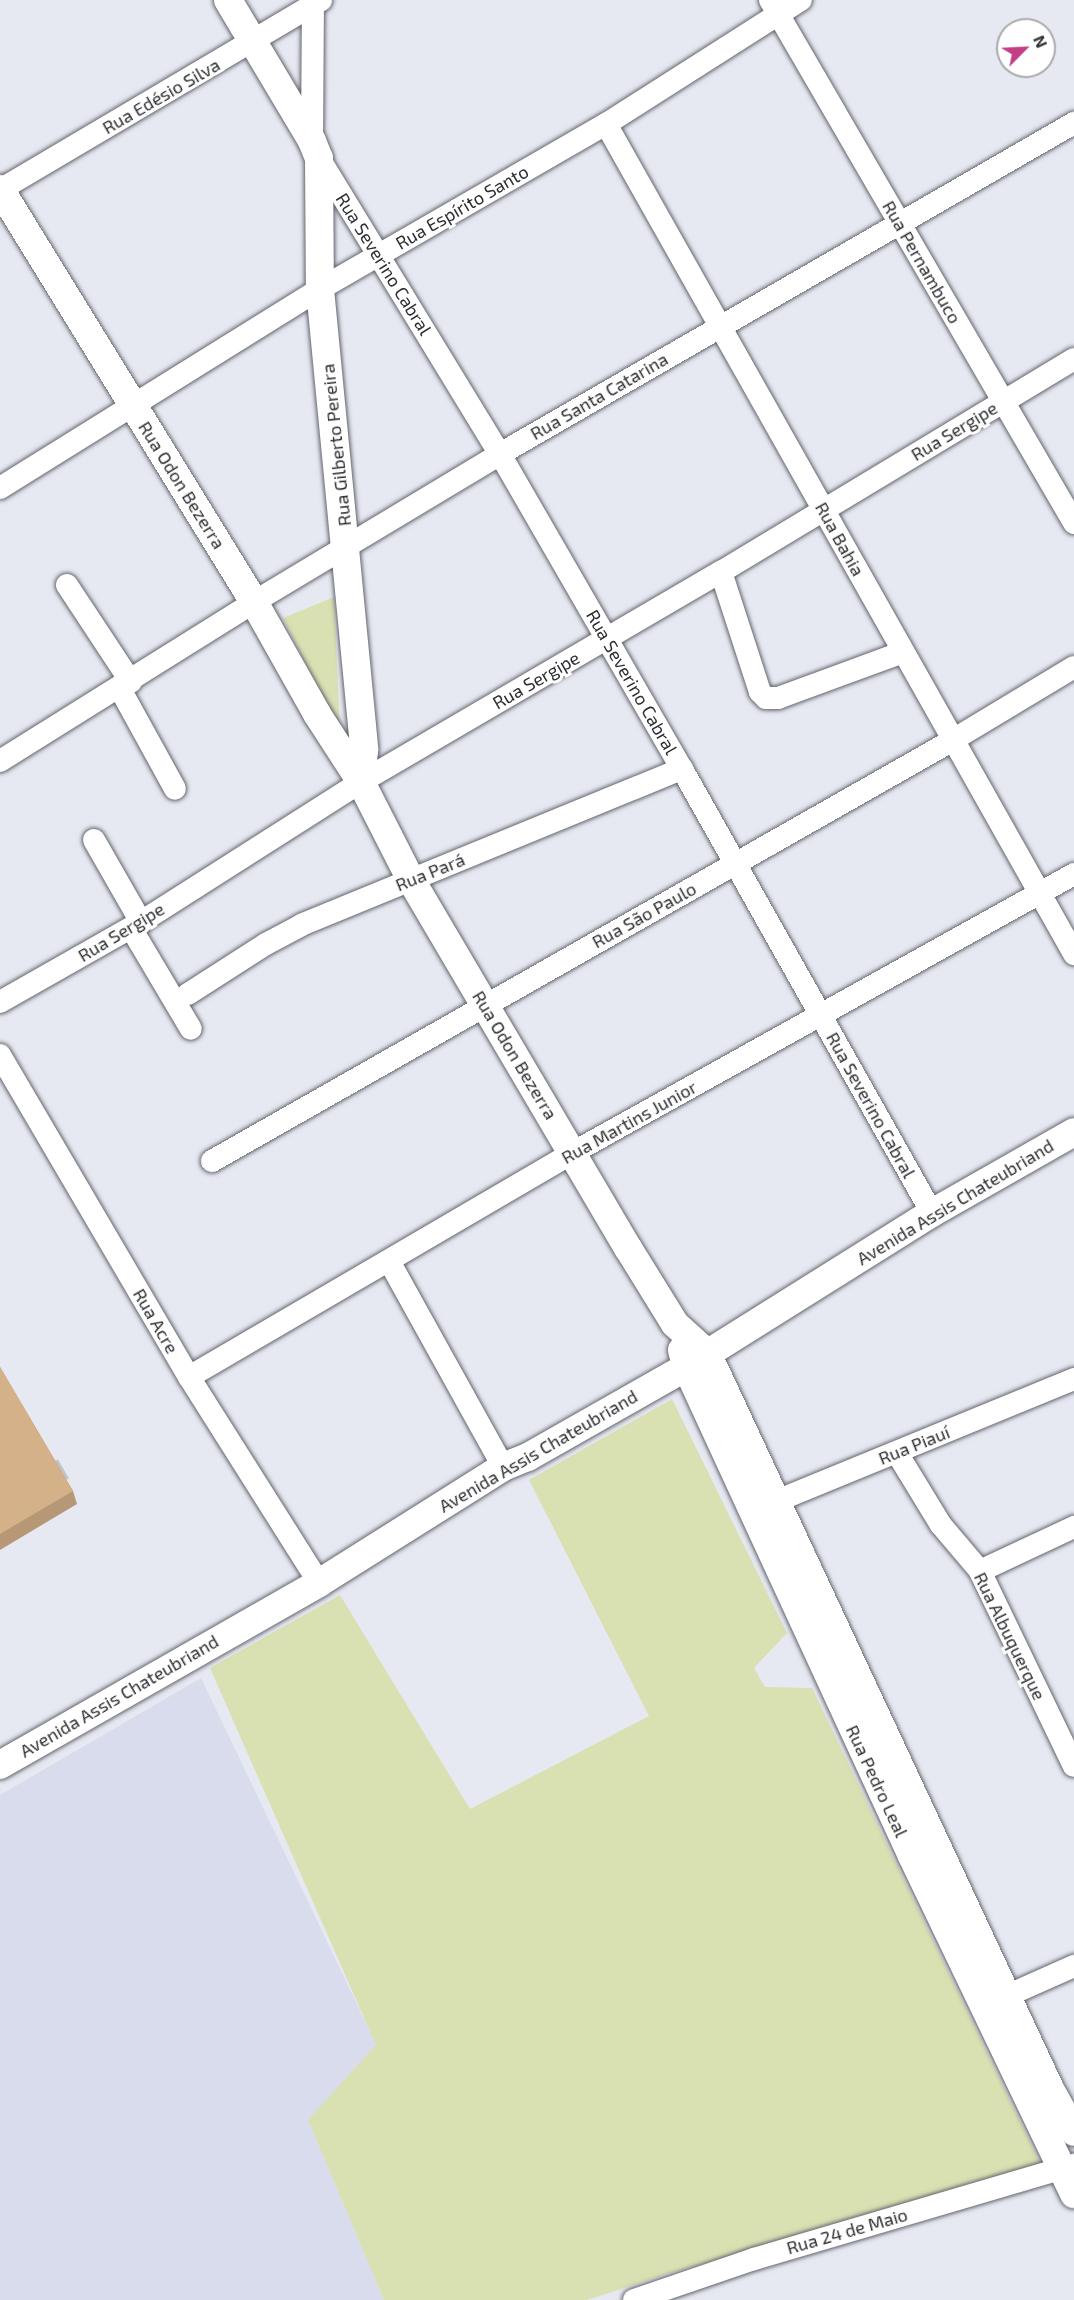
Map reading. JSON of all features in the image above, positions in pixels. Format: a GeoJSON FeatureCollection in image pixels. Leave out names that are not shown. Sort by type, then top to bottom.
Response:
{"type":"FeatureCollection","features":[{"type":"Feature","properties":{"kind":"main road","name":"Rua Gilberto Pereira"},"geometry":{"type":"LineString","coordinates":[[228,0],[316,149],[320,289],[364,750],[361,782]]}},
{"type":"Feature","properties":{"kind":"main road","name":"Rua Odon Bezerra"},"geometry":{"type":"LineString","coordinates":[[0,190],[254,602],[317,714],[361,782],[411,880],[696,1360]]}},
{"type":"Feature","properties":{"kind":"main road","name":"Avenida Assis Chateubriand"},"geometry":{"type":"LineString","coordinates":[[0,1765],[319,1583],[503,1467],[528,1457],[696,1360],[932,1213],[1074,1132]]}},
{"type":"Feature","properties":{"kind":"main road","name":"Rua Pedro Leal"},"geometry":{"type":"LineString","coordinates":[[696,1360],[995,2001],[1070,2176]]}},
{"type":"Feature","properties":{"kind":"main road","name":"Rua Pedro Leal"},"geometry":{"type":"LineString","coordinates":[[995,2001],[1074,2132]]}},
{"type":"Feature","properties":{"kind":"street","name":"Rua Espírito Santo"},"geometry":{"type":"LineString","coordinates":[[0,488],[320,289],[606,123],[774,7],[801,0]]}},
{"type":"Feature","properties":{"kind":"street","name":"Rua Edésio Silva"},"geometry":{"type":"LineString","coordinates":[[0,190],[252,42],[315,2]]}},
{"type":"Feature","properties":{"kind":"street","name":"Rua Gilberto Pereira"},"geometry":{"type":"LineString","coordinates":[[315,2],[316,149]]}},
{"type":"Feature","properties":{"kind":"street","name":"Rua Pernambuco"},"geometry":{"type":"LineString","coordinates":[[774,7],[1074,523]]}},
{"type":"Feature","properties":{"kind":"street","name":"Rua Bahia"},"geometry":{"type":"LineString","coordinates":[[606,123],[1074,954]]}},
{"type":"Feature","properties":{"kind":"street","name":"Rua Santa Catarina"},"geometry":{"type":"LineString","coordinates":[[0,761],[254,602],[500,454],[1074,123]]}},
{"type":"Feature","properties":{"kind":"street","name":"Rua Severino Cabral"},"geometry":{"type":"LineString","coordinates":[[316,149],[500,454],[607,638],[932,1213]]}},
{"type":"Feature","properties":{"kind":"street","name":"Rua Sergipe"},"geometry":{"type":"LineString","coordinates":[[0,1002],[136,925],[361,782],[721,572],[823,508],[1074,359]]}},
{"type":"Feature","properties":{"kind":"street"},"geometry":{"type":"LineString","coordinates":[[721,572],[760,692],[766,698],[778,699],[903,652]]}},
{"type":"Feature","properties":{"kind":"street"},"geometry":{"type":"LineString","coordinates":[[68,585],[125,684],[175,789]]}},
{"type":"Feature","properties":{"kind":"street","name":"Rua São Paulo"},"geometry":{"type":"LineString","coordinates":[[212,1161],[953,740],[1074,667]]}},
{"type":"Feature","properties":{"kind":"street","name":"Rua Pará"},"geometry":{"type":"LineString","coordinates":[[188,994],[266,944],[301,925],[682,769]]}},
{"type":"Feature","properties":{"kind":"street"},"geometry":{"type":"LineString","coordinates":[[94,840],[191,1029]]}},
{"type":"Feature","properties":{"kind":"street","name":"Rua Martins Junior"},"geometry":{"type":"LineString","coordinates":[[189,1377],[574,1152],[1074,874]]}},
{"type":"Feature","properties":{"kind":"street","name":"Rua Acre"},"geometry":{"type":"LineString","coordinates":[[0,1054],[189,1377],[319,1583]]}},
{"type":"Feature","properties":{"kind":"street"},"geometry":{"type":"LineString","coordinates":[[389,1260],[503,1467]]}},
{"type":"Feature","properties":{"kind":"street","name":"Rua Piauí"},"geometry":{"type":"LineString","coordinates":[[765,1505],[1074,1379]]}},
{"type":"Feature","properties":{"kind":"street","name":"Rua Albuquerque"},"geometry":{"type":"LineString","coordinates":[[897,1453],[941,1525],[980,1571],[1074,1766]]}},
{"type":"Feature","properties":{"kind":"street"},"geometry":{"type":"LineString","coordinates":[[980,1571],[1074,1527]]}},
{"type":"Feature","properties":{"kind":"street"},"geometry":{"type":"LineString","coordinates":[[995,2001],[1074,1965]]}},
{"type":"Feature","properties":{"kind":"street","name":"Rua 24 de Maio"},"geometry":{"type":"LineString","coordinates":[[634,2300],[754,2259],[1070,2176]]}},
{"type":"Feature","properties":{"kind":"shaded area"},"geometry":{"type":"Polygon","coordinates":[[[201,1678],[377,2046],[308,2120],[384,2300],[0,2300],[0,1795],[201,1678]]]}},
{"type":"Feature","properties":{"kind":"green space"},"geometry":{"type":"Polygon","coordinates":[[[334,597],[340,732],[283,618],[334,597]]]}},
{"type":"Feature","properties":{"kind":"green space"},"geometry":{"type":"Polygon","coordinates":[[[672,1399],[787,1633],[754,1668],[765,1687],[812,1688],[1042,2167],[670,2273],[587,2300],[384,2300],[308,2120],[376,2045],[210,1668],[340,1595],[470,1809],[649,1716],[529,1480],[672,1399]]]}},
{"type":"Feature","properties":{"kind":"building"},"geometry":{"type":"Polygon","coordinates":[[[0,1367],[73,1491],[0,1534],[0,1367]]]}},
{"type":"Feature","properties":{"kind":"tunnel"},"geometry":{"type":"LineString","coordinates":[[0,1505],[63,1469]]}}]}
